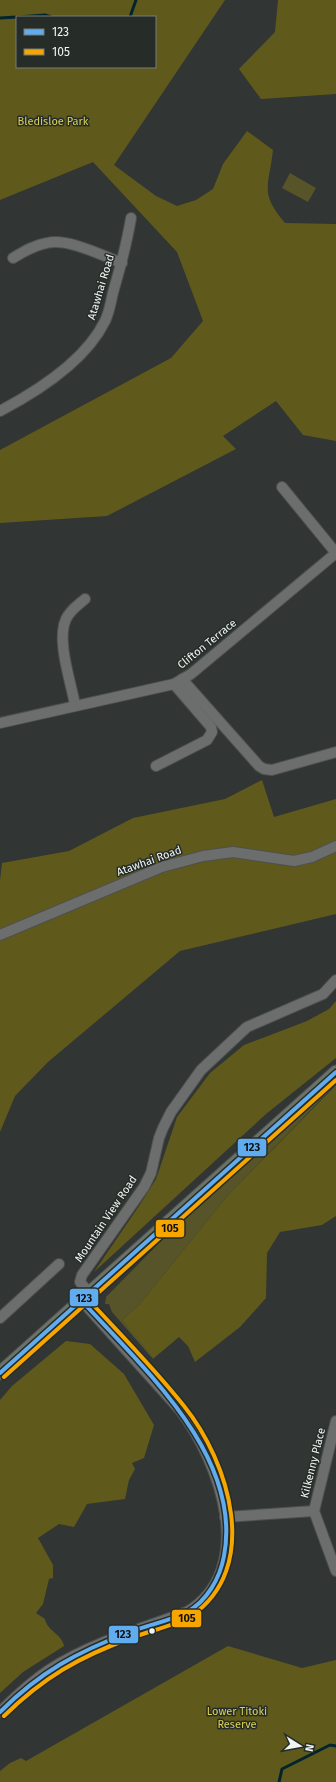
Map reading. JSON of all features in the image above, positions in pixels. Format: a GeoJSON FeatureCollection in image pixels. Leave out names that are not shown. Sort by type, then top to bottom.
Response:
{"type":"FeatureCollection","features":[{"type":"Feature","properties":{"kind":"main road"},"geometry":{"type":"LineString","coordinates":[[0,1373],[336,1072]]}},
{"type":"Feature","properties":{"kind":"street","name":"Atawhai Road"},"geometry":{"type":"LineString","coordinates":[[0,411],[26,396],[72,363],[85,350],[106,320],[122,263],[131,218]]}},
{"type":"Feature","properties":{"kind":"street"},"geometry":{"type":"LineString","coordinates":[[13,258],[35,246],[47,242],[60,242],[122,263]]}},
{"type":"Feature","properties":{"kind":"street"},"geometry":{"type":"LineString","coordinates":[[282,487],[336,553]]}},
{"type":"Feature","properties":{"kind":"street","name":"Clifton Terrace"},"geometry":{"type":"LineString","coordinates":[[0,722],[178,682],[201,666],[336,553]]}},
{"type":"Feature","properties":{"kind":"street"},"geometry":{"type":"LineString","coordinates":[[75,705],[62,637],[66,620],[70,612],[85,599]]}},
{"type":"Feature","properties":{"kind":"street"},"geometry":{"type":"LineString","coordinates":[[178,682],[264,770],[272,770],[336,752]]}},
{"type":"Feature","properties":{"kind":"street"},"geometry":{"type":"LineString","coordinates":[[156,766],[207,740],[212,732],[211,727],[178,682]]}},
{"type":"Feature","properties":{"kind":"street","name":"Atawhai Road"},"geometry":{"type":"LineString","coordinates":[[0,935],[162,867],[203,856],[233,852],[294,861],[312,857],[336,846]]}},
{"type":"Feature","properties":{"kind":"street","name":"Mountain View Road"},"geometry":{"type":"LineString","coordinates":[[0,1712],[21,1691],[48,1671],[80,1652],[111,1639],[187,1612],[207,1597],[213,1587],[223,1564],[226,1546],[223,1498],[218,1478],[194,1428],[85,1297],[81,1283],[82,1275],[144,1186],[151,1173],[159,1138],[163,1128],[171,1112],[201,1070],[247,1026],[323,994],[336,980]]}},
{"type":"Feature","properties":{"kind":"street"},"geometry":{"type":"LineString","coordinates":[[0,1318],[59,1264]]}},
{"type":"Feature","properties":{"kind":"street","name":"Kilkenny Place"},"geometry":{"type":"LineString","coordinates":[[336,1421],[314,1511],[336,1571]]}},
{"type":"Feature","properties":{"kind":"street","name":"Kilkenny Place"},"geometry":{"type":"LineString","coordinates":[[225,1517],[314,1511]]}},
{"type":"Feature","properties":{"kind":"shaded area"},"geometry":{"type":"Polygon","coordinates":[[[290,173],[316,188],[308,202],[282,188],[290,173]]]}},
{"type":"Feature","properties":{"kind":"shaded area"},"geometry":{"type":"Polygon","coordinates":[[[336,1084],[228,1195],[139,1305],[122,1320],[155,1357],[153,1359],[112,1312],[109,1304],[105,1304],[106,1297],[166,1236],[336,1084]]]}},
{"type":"Feature","properties":{"kind":"green space","name":"Bledisloe Park"},"geometry":{"type":"Polygon","coordinates":[[[0,0],[225,0],[114,165],[156,196],[177,206],[196,200],[213,189],[223,164],[247,131],[273,150],[268,181],[269,196],[272,204],[285,223],[336,224],[336,441],[303,435],[276,401],[223,436],[236,449],[107,516],[0,523],[0,450],[171,358],[203,321],[177,252],[93,162],[0,200],[0,0]]]}},
{"type":"Feature","properties":{"kind":"green space"},"geometry":{"type":"Polygon","coordinates":[[[278,0],[336,0],[336,94],[261,99],[239,69],[275,32],[278,0]]]}},
{"type":"Feature","properties":{"kind":"green space"},"geometry":{"type":"Polygon","coordinates":[[[262,780],[274,817],[336,799],[336,914],[180,951],[48,1062],[15,1096],[0,1132],[0,880],[2,863],[69,851],[133,818],[225,799],[262,780]]]}},
{"type":"Feature","properties":{"kind":"green space"},"geometry":{"type":"Polygon","coordinates":[[[336,1001],[336,1058],[266,1114],[94,1272],[156,1179],[177,1117],[210,1073],[244,1045],[307,1021],[329,1009],[336,1001]]]}},
{"type":"Feature","properties":{"kind":"green space"},"geometry":{"type":"Polygon","coordinates":[[[336,1085],[336,1216],[322,1225],[280,1232],[267,1253],[266,1298],[240,1327],[195,1362],[188,1346],[179,1337],[154,1358],[122,1320],[139,1305],[228,1195],[336,1085]]]}},
{"type":"Feature","properties":{"kind":"green space"},"geometry":{"type":"Polygon","coordinates":[[[66,1341],[90,1344],[124,1374],[154,1425],[144,1458],[132,1463],[135,1469],[129,1480],[125,1499],[87,1504],[74,1527],[59,1524],[38,1538],[53,1565],[53,1578],[49,1579],[43,1604],[36,1613],[45,1619],[49,1627],[63,1642],[64,1646],[23,1672],[0,1693],[0,1400],[12,1386],[66,1341]]]}},
{"type":"Feature","properties":{"kind":"green space","name":"Lower Titoki Reserve"},"geometry":{"type":"Polygon","coordinates":[[[228,1646],[302,1668],[336,1660],[336,1782],[0,1782],[0,1771],[10,1763],[21,1758],[26,1761],[228,1646]]]}},
{"type":"Feature","properties":{"kind":"waterway"},"geometry":{"type":"LineString","coordinates":[[130,16],[136,0]]}},
{"type":"Feature","properties":{"kind":"waterway"},"geometry":{"type":"LineString","coordinates":[[32,16],[48,16]]}},
{"type":"Feature","properties":{"kind":"waterway"},"geometry":{"type":"LineString","coordinates":[[0,18],[16,17]]}},
{"type":"Feature","properties":{"kind":"waterway"},"geometry":{"type":"LineString","coordinates":[[279,1782],[282,1769],[330,1745],[336,1746]]}},
{"type":"Feature","properties":{"kind":"transit line","name":"123"},"geometry":{"type":"LineString","coordinates":[[0,1373],[336,1072]]}},
{"type":"Feature","properties":{"kind":"transit line","name":"105"},"geometry":{"type":"LineString","coordinates":[[4,1377],[336,1080]]}},
{"type":"Feature","properties":{"kind":"transit line","name":"105"},"geometry":{"type":"LineString","coordinates":[[4,1716],[33,1690],[48,1679],[79,1661],[112,1645],[179,1622],[191,1616],[213,1595],[226,1571],[232,1543],[231,1514],[225,1484],[214,1456],[200,1429],[184,1406],[161,1378],[85,1296]]}},
{"type":"Feature","properties":{"kind":"transit line","name":"123"},"geometry":{"type":"LineString","coordinates":[[0,1712],[30,1685],[60,1664],[93,1647],[187,1612],[201,1602],[212,1588],[224,1556],[226,1519],[218,1483],[203,1449],[182,1416],[158,1384],[81,1300]]}}]}
